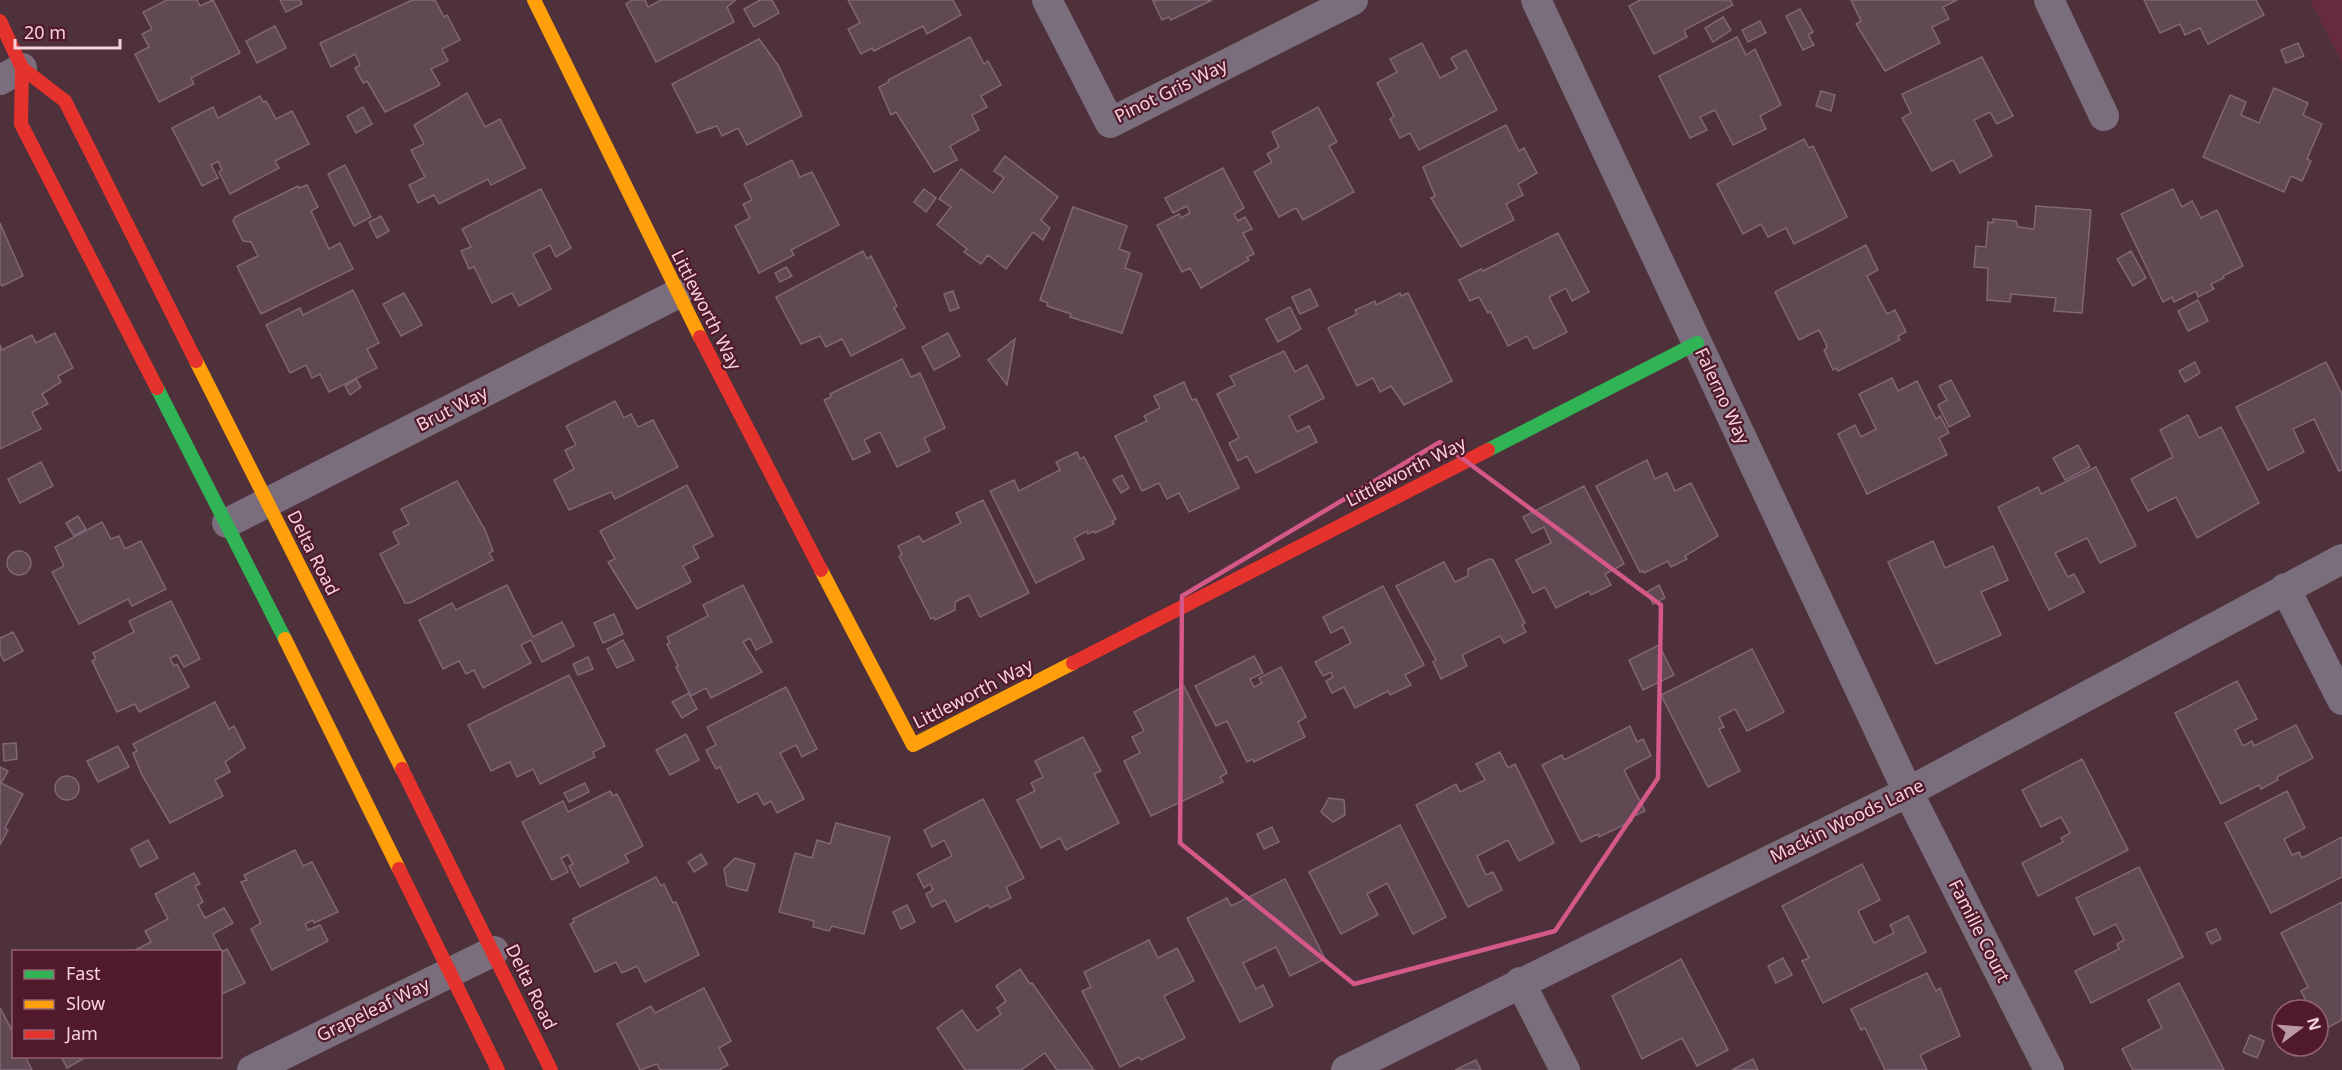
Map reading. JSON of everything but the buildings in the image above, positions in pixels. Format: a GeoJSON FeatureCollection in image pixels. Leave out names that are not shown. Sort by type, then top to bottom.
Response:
{"type":"FeatureCollection","features":[{"type":"Feature","properties":{"kind":"street","name":"Littleworth Way"},"geometry":{"type":"LineString","coordinates":[[534,0],[677,294],[913,745],[1697,343]]}},
{"type":"Feature","properties":{"kind":"street","name":"Pinot Gris Way"},"geometry":{"type":"LineString","coordinates":[[1047,0],[1110,123],[1353,0]]}},
{"type":"Feature","properties":{"kind":"street","name":"Falerno Way"},"geometry":{"type":"LineString","coordinates":[[1536,0],[1908,792]]}},
{"type":"Feature","properties":{"kind":"street"},"geometry":{"type":"LineString","coordinates":[[2049,0],[2104,116]]}},
{"type":"Feature","properties":{"kind":"street","name":"Delta Road"},"geometry":{"type":"LineString","coordinates":[[0,21],[21,124],[227,523],[498,1070]]}},
{"type":"Feature","properties":{"kind":"street","name":"Delta Road"},"geometry":{"type":"LineString","coordinates":[[11,74],[65,101],[494,951],[551,1070]]}},
{"type":"Feature","properties":{"kind":"street","name":"Brut Way"},"geometry":{"type":"LineString","coordinates":[[227,523],[677,294]]}},
{"type":"Feature","properties":{"kind":"street","name":"Mackin Woods Lane"},"geometry":{"type":"LineString","coordinates":[[1346,1070],[1908,792],[2342,559]]}},
{"type":"Feature","properties":{"kind":"street"},"geometry":{"type":"LineString","coordinates":[[2285,588],[2342,700]]}},
{"type":"Feature","properties":{"kind":"street","name":"Famille Court"},"geometry":{"type":"LineString","coordinates":[[1908,792],[2049,1070]]}},
{"type":"Feature","properties":{"kind":"street","name":"Grapeleaf Way"},"geometry":{"type":"LineString","coordinates":[[252,1070],[494,951]]}},
{"type":"Feature","properties":{"kind":"street"},"geometry":{"type":"LineString","coordinates":[[1520,982],[1565,1070]]}},
{"type":"Feature","properties":{"kind":"highlighted area"},"geometry":{"type":"Polygon","coordinates":[[[1440,442],[1661,605],[1658,778],[1555,931],[1354,984],[1180,843],[1182,596],[1440,442]]]}},
{"type":"Feature","properties":{"kind":"shaded area"},"geometry":{"type":"Polygon","coordinates":[[[2310,0],[2342,0],[2342,63],[2310,0]]]}},
{"type":"Feature","properties":{"kind":"traffic: fast"},"geometry":{"type":"LineString","coordinates":[[1488,450],[1697,343]]}},
{"type":"Feature","properties":{"kind":"traffic: fast"},"geometry":{"type":"LineString","coordinates":[[157,388],[285,639]]}},
{"type":"Feature","properties":{"kind":"traffic: slow"},"geometry":{"type":"LineString","coordinates":[[534,0],[700,337]]}},
{"type":"Feature","properties":{"kind":"traffic: slow"},"geometry":{"type":"LineString","coordinates":[[196,361],[402,769]]}},
{"type":"Feature","properties":{"kind":"traffic: slow"},"geometry":{"type":"LineString","coordinates":[[821,570],[913,745],[1073,663]]}},
{"type":"Feature","properties":{"kind":"traffic: slow"},"geometry":{"type":"LineString","coordinates":[[285,639],[399,869]]}},
{"type":"Feature","properties":{"kind":"traffic: jam"},"geometry":{"type":"LineString","coordinates":[[0,21],[22,68],[21,124],[157,388]]}},
{"type":"Feature","properties":{"kind":"traffic: jam"},"geometry":{"type":"LineString","coordinates":[[22,68],[65,101],[196,361]]}},
{"type":"Feature","properties":{"kind":"traffic: jam"},"geometry":{"type":"LineString","coordinates":[[700,337],[821,570]]}},
{"type":"Feature","properties":{"kind":"traffic: jam"},"geometry":{"type":"LineString","coordinates":[[1073,663],[1488,450]]}},
{"type":"Feature","properties":{"kind":"traffic: jam"},"geometry":{"type":"LineString","coordinates":[[402,769],[551,1070]]}},
{"type":"Feature","properties":{"kind":"traffic: jam"},"geometry":{"type":"LineString","coordinates":[[399,869],[498,1070]]}}]}
